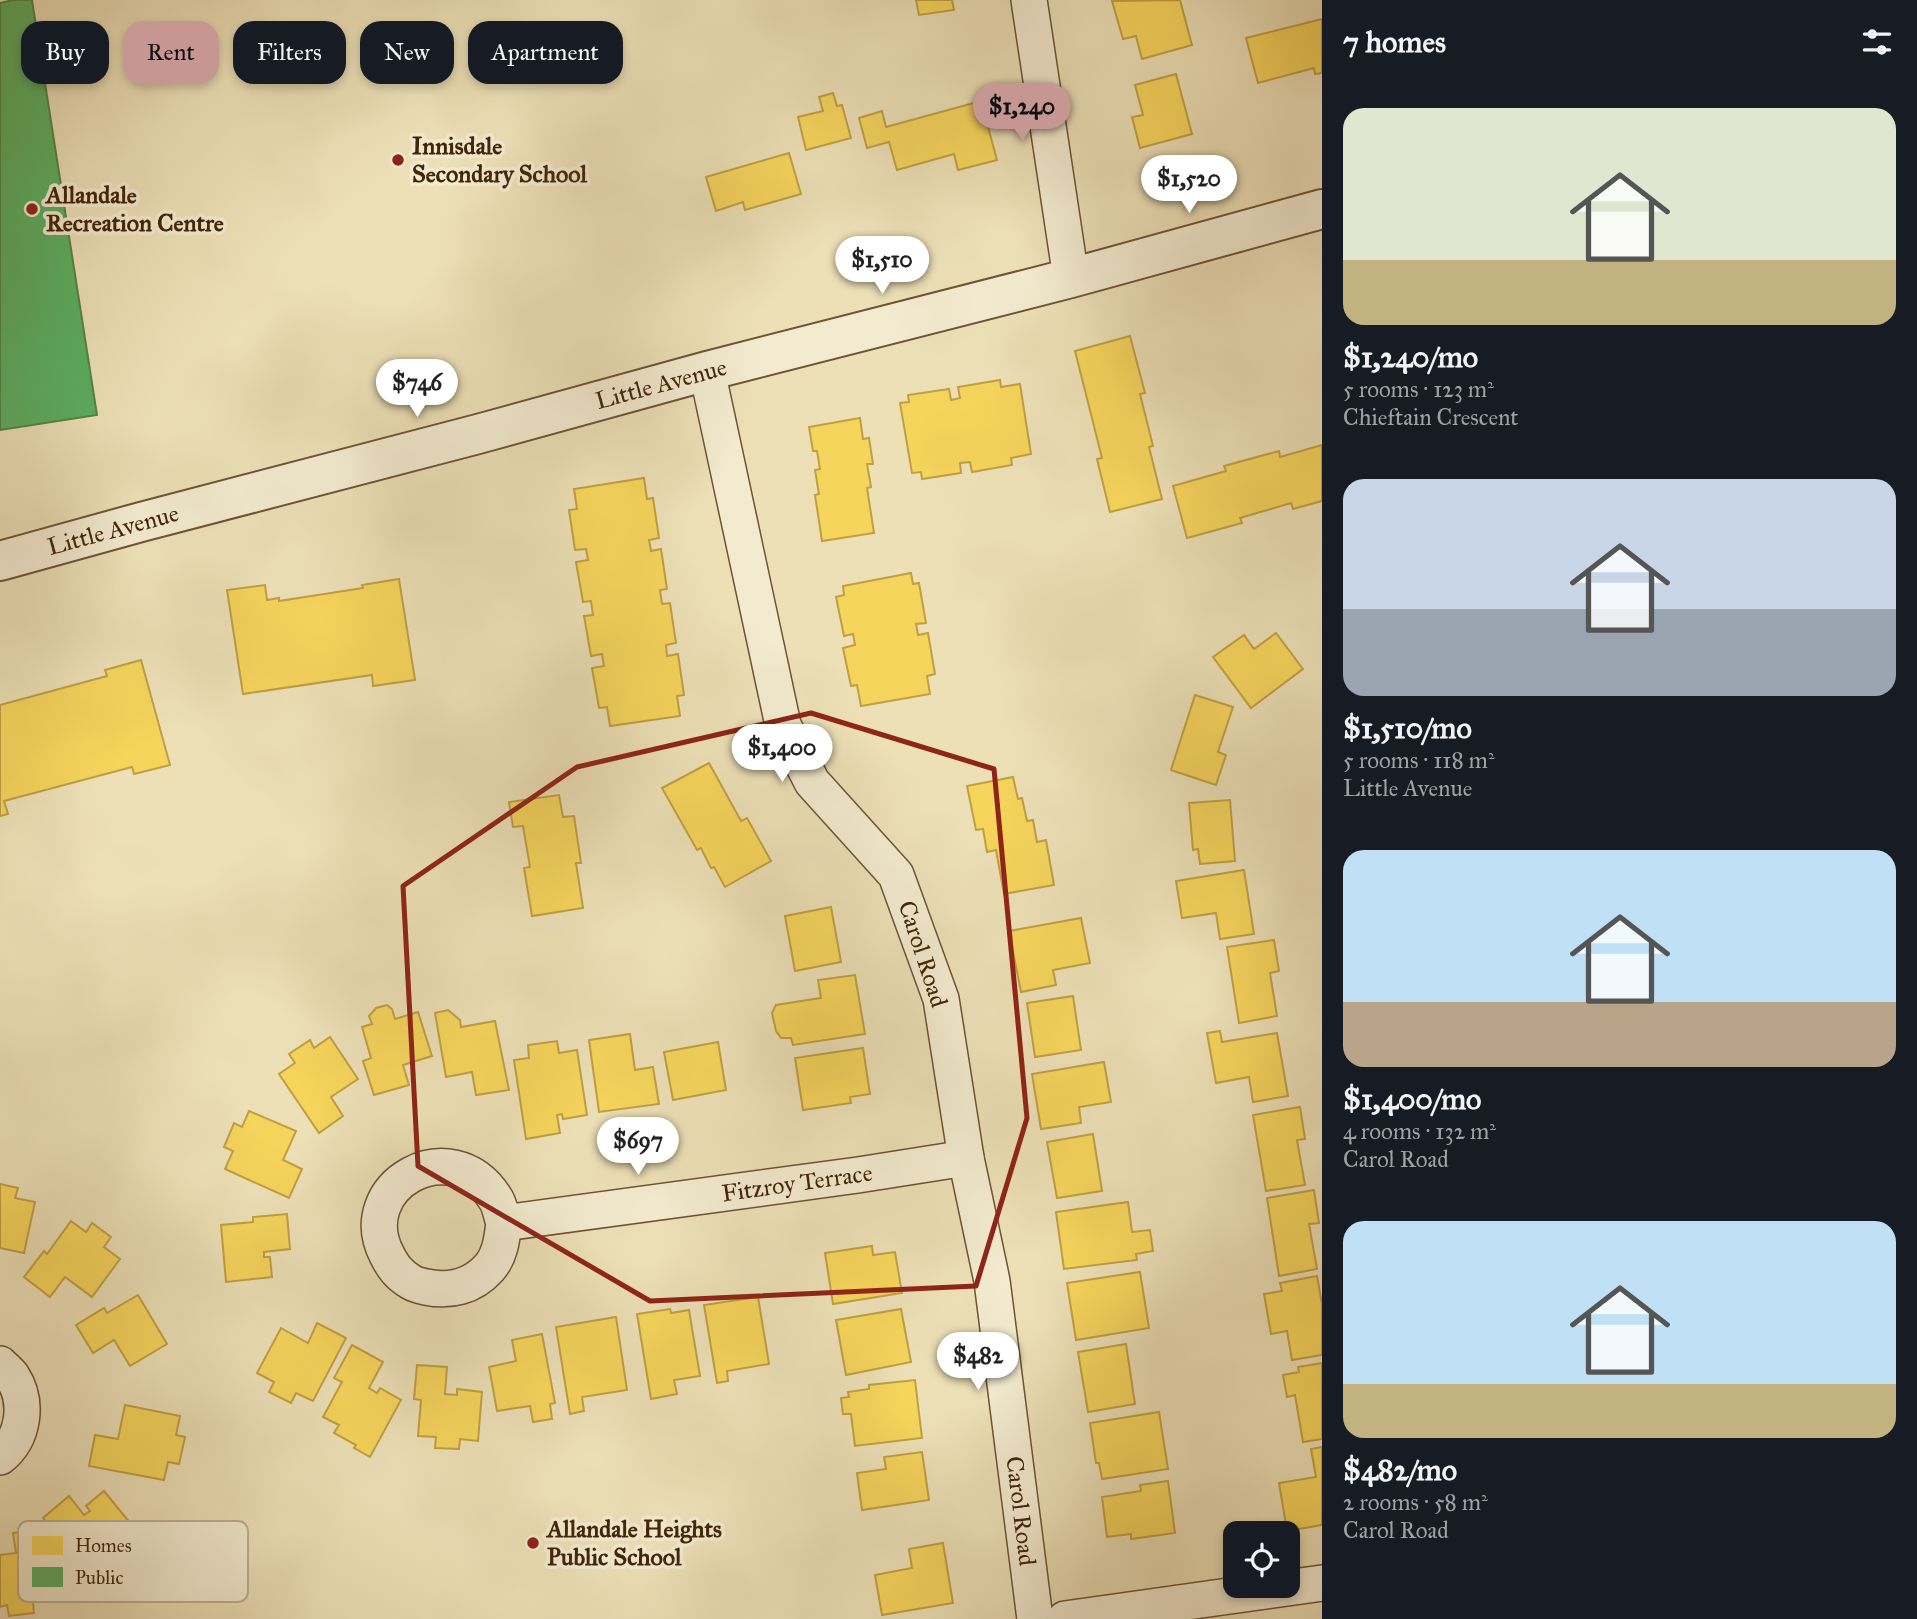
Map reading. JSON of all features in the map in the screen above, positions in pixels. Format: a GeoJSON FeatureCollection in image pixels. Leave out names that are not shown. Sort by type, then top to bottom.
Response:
{"type":"FeatureCollection","features":[{"type":"Feature","properties":{"kind":"street"},"geometry":{"type":"LineString","coordinates":[[1029,0],[1071,278]]}},
{"type":"Feature","properties":{"kind":"street","name":"Little Avenue"},"geometry":{"type":"LineString","coordinates":[[0,561],[1322,209]]}},
{"type":"Feature","properties":{"kind":"street","name":"Carol Road"},"geometry":{"type":"LineString","coordinates":[[707,371],[783,725],[812,782],[896,875],[941,999],[966,1158],[992,1281],[1035,1619]]}},
{"type":"Feature","properties":{"kind":"street","name":"Fitzroy Terrace"},"geometry":{"type":"LineString","coordinates":[[503,1223],[966,1158]]}},
{"type":"Feature","properties":{"kind":"street"},"geometry":{"type":"LineString","coordinates":[[0,1364],[11,1375],[20,1394],[23,1414],[18,1434],[0,1457]]}},
{"type":"Feature","properties":{"kind":"street"},"geometry":{"type":"LineString","coordinates":[[1065,1619],[1322,1583]]}},
{"type":"Feature","properties":{"kind":"highlighted area"},"geometry":{"type":"Polygon","coordinates":[[[811,713],[994,769],[1027,1118],[976,1286],[650,1301],[418,1166],[403,886],[577,767],[811,713]]]}},
{"type":"Feature","properties":{"kind":"building: Homes"},"geometry":{"type":"Polygon","coordinates":[[[916,0],[952,0],[954,10],[919,15],[916,0]]]}},
{"type":"Feature","properties":{"kind":"building: Homes"},"geometry":{"type":"Polygon","coordinates":[[[1180,0],[1192,45],[1142,59],[1136,36],[1123,39],[1112,1],[1180,0]]]}},
{"type":"Feature","properties":{"kind":"building: Homes"},"geometry":{"type":"Polygon","coordinates":[[[1322,19],[1322,73],[1315,74],[1314,68],[1258,83],[1246,38],[1322,19]]]}},
{"type":"Feature","properties":{"kind":"building: Homes"},"geometry":{"type":"Polygon","coordinates":[[[1176,74],[1192,134],[1140,148],[1132,117],[1143,115],[1135,85],[1176,74]]]}},
{"type":"Feature","properties":{"kind":"building: Homes"},"geometry":{"type":"Polygon","coordinates":[[[833,93],[837,106],[842,105],[851,138],[806,150],[798,117],[823,111],[819,97],[833,93]]]}},
{"type":"Feature","properties":{"kind":"building: Homes"},"geometry":{"type":"Polygon","coordinates":[[[981,101],[997,160],[958,170],[954,154],[897,170],[889,142],[867,148],[859,118],[882,111],[886,127],[981,101]]]}},
{"type":"Feature","properties":{"kind":"building: Homes"},"geometry":{"type":"Polygon","coordinates":[[[789,153],[801,194],[745,210],[743,202],[716,211],[706,177],[789,153]]]}},
{"type":"Feature","properties":{"kind":"building: Homes"},"geometry":{"type":"Polygon","coordinates":[[[1130,336],[1145,393],[1140,394],[1162,499],[1110,512],[1097,459],[1102,458],[1075,351],[1130,336]]]}},
{"type":"Feature","properties":{"kind":"building: Homes"},"geometry":{"type":"Polygon","coordinates":[[[1000,380],[1001,387],[1020,384],[1031,454],[1011,458],[1012,465],[972,472],[970,462],[960,463],[961,473],[922,479],[921,472],[912,473],[900,403],[909,402],[908,395],[949,389],[951,400],[960,398],[958,387],[1000,380]]]}},
{"type":"Feature","properties":{"kind":"building: Homes"},"geometry":{"type":"Polygon","coordinates":[[[860,418],[863,439],[869,438],[873,464],[867,464],[871,487],[867,488],[874,533],[822,541],[815,495],[819,494],[815,470],[820,469],[817,451],[813,451],[809,427],[860,418]]]}},
{"type":"Feature","properties":{"kind":"building: Homes"},"geometry":{"type":"Polygon","coordinates":[[[1322,445],[1322,501],[1293,509],[1291,503],[1240,518],[1242,523],[1187,538],[1173,486],[1226,471],[1224,466],[1279,451],[1280,457],[1322,445]]]}},
{"type":"Feature","properties":{"kind":"building: Homes"},"geometry":{"type":"Polygon","coordinates":[[[644,478],[647,499],[653,498],[659,538],[649,540],[651,551],[661,549],[667,589],[660,590],[662,604],[670,603],[676,643],[666,645],[667,656],[678,654],[684,695],[677,696],[680,716],[610,726],[607,707],[599,708],[592,668],[604,666],[602,654],[591,656],[584,616],[593,615],[591,601],[583,602],[576,562],[588,560],[586,549],[575,550],[569,510],[577,509],[574,489],[644,478]]]}},
{"type":"Feature","properties":{"kind":"building: Homes"},"geometry":{"type":"Polygon","coordinates":[[[911,573],[913,584],[919,583],[926,623],[916,624],[918,635],[928,633],[935,674],[927,676],[930,694],[861,706],[857,685],[851,686],[843,648],[855,645],[853,634],[844,636],[836,597],[844,595],[843,586],[911,573]]]}},
{"type":"Feature","properties":{"kind":"building: Homes"},"geometry":{"type":"Polygon","coordinates":[[[399,579],[415,680],[373,686],[372,675],[243,694],[227,590],[265,585],[267,600],[279,598],[279,601],[363,588],[362,585],[399,579]]]}},
{"type":"Feature","properties":{"kind":"building: Homes"},"geometry":{"type":"Polygon","coordinates":[[[1276,633],[1303,669],[1251,708],[1213,657],[1244,635],[1254,649],[1276,633]]]}},
{"type":"Feature","properties":{"kind":"building: Homes"},"geometry":{"type":"Polygon","coordinates":[[[141,660],[170,765],[134,774],[132,767],[4,801],[8,814],[0,816],[0,705],[107,676],[105,670],[141,660]]]}},
{"type":"Feature","properties":{"kind":"building: Homes"},"geometry":{"type":"Polygon","coordinates":[[[1195,695],[1233,707],[1218,752],[1226,755],[1216,785],[1171,770],[1195,695]]]}},
{"type":"Feature","properties":{"kind":"building: Homes"},"geometry":{"type":"Polygon","coordinates":[[[709,763],[741,821],[747,818],[771,861],[725,887],[701,848],[697,850],[662,788],[709,763]]]}},
{"type":"Feature","properties":{"kind":"building: Homes"},"geometry":{"type":"Polygon","coordinates":[[[1013,777],[1018,799],[1022,798],[1027,821],[1033,820],[1037,842],[1046,840],[1054,885],[1004,894],[996,850],[987,852],[983,829],[976,830],[967,786],[1013,777]]]}},
{"type":"Feature","properties":{"kind":"building: Homes"},"geometry":{"type":"Polygon","coordinates":[[[559,795],[563,817],[574,816],[581,863],[576,863],[583,908],[532,916],[524,868],[530,867],[523,826],[513,827],[509,802],[559,795]]]}},
{"type":"Feature","properties":{"kind":"building: Homes"},"geometry":{"type":"Polygon","coordinates":[[[1230,800],[1235,861],[1200,864],[1198,849],[1193,850],[1189,803],[1230,800]]]}},
{"type":"Feature","properties":{"kind":"building: Homes"},"geometry":{"type":"Polygon","coordinates":[[[1244,870],[1254,934],[1220,939],[1216,913],[1182,918],[1176,881],[1244,870]]]}},
{"type":"Feature","properties":{"kind":"building: Homes"},"geometry":{"type":"Polygon","coordinates":[[[831,907],[841,962],[795,971],[785,916],[831,907]]]}},
{"type":"Feature","properties":{"kind":"building: Homes"},"geometry":{"type":"Polygon","coordinates":[[[1081,918],[1090,963],[1053,970],[1056,985],[1021,992],[1009,931],[1081,918]]]}},
{"type":"Feature","properties":{"kind":"building: Homes"},"geometry":{"type":"Polygon","coordinates":[[[1274,940],[1279,971],[1270,973],[1277,1016],[1239,1023],[1227,947],[1274,940]]]}},
{"type":"Feature","properties":{"kind":"building: Homes"},"geometry":{"type":"Polygon","coordinates":[[[855,975],[865,1034],[793,1045],[791,1038],[781,1038],[776,1031],[772,1013],[776,1005],[821,998],[818,980],[855,975]]]}},
{"type":"Feature","properties":{"kind":"building: Homes"},"geometry":{"type":"Polygon","coordinates":[[[1073,996],[1081,1050],[1035,1057],[1027,1003],[1073,996]]]}},
{"type":"Feature","properties":{"kind":"building: Homes"},"geometry":{"type":"Polygon","coordinates":[[[387,1005],[392,1009],[395,1019],[418,1012],[432,1056],[403,1065],[409,1085],[374,1095],[363,1061],[371,1058],[362,1027],[372,1024],[369,1016],[376,1008],[387,1005]]]}},
{"type":"Feature","properties":{"kind":"building: Homes"},"geometry":{"type":"Polygon","coordinates":[[[448,1010],[460,1020],[461,1027],[495,1021],[509,1090],[476,1095],[472,1072],[446,1077],[435,1013],[448,1010]]]}},
{"type":"Feature","properties":{"kind":"building: Homes"},"geometry":{"type":"Polygon","coordinates":[[[1220,1031],[1222,1042],[1277,1033],[1288,1096],[1253,1102],[1249,1077],[1216,1083],[1207,1033],[1220,1031]]]}},
{"type":"Feature","properties":{"kind":"building: Homes"},"geometry":{"type":"Polygon","coordinates":[[[630,1034],[635,1070],[653,1067],[659,1104],[599,1112],[589,1040],[630,1034]]]}},
{"type":"Feature","properties":{"kind":"building: Homes"},"geometry":{"type":"Polygon","coordinates":[[[330,1037],[358,1079],[331,1097],[343,1116],[319,1133],[279,1074],[295,1063],[289,1054],[310,1040],[314,1048],[330,1037]]]}},
{"type":"Feature","properties":{"kind":"building: Homes"},"geometry":{"type":"Polygon","coordinates":[[[557,1041],[559,1053],[577,1050],[587,1115],[563,1119],[562,1114],[557,1115],[560,1133],[526,1139],[514,1060],[529,1058],[528,1045],[557,1041]]]}},
{"type":"Feature","properties":{"kind":"building: Homes"},"geometry":{"type":"Polygon","coordinates":[[[718,1042],[726,1090],[673,1100],[664,1052],[718,1042]]]}},
{"type":"Feature","properties":{"kind":"building: Homes"},"geometry":{"type":"Polygon","coordinates":[[[863,1048],[870,1094],[850,1097],[851,1103],[803,1110],[795,1058],[863,1048]]]}},
{"type":"Feature","properties":{"kind":"building: Homes"},"geometry":{"type":"Polygon","coordinates":[[[1104,1062],[1111,1102],[1079,1107],[1081,1123],[1041,1129],[1032,1074],[1104,1062]]]}},
{"type":"Feature","properties":{"kind":"building: Homes"},"geometry":{"type":"Polygon","coordinates":[[[1300,1107],[1305,1139],[1297,1140],[1305,1185],[1266,1191],[1253,1115],[1300,1107]]]}},
{"type":"Feature","properties":{"kind":"building: Homes"},"geometry":{"type":"Polygon","coordinates":[[[249,1111],[296,1131],[283,1160],[302,1169],[289,1198],[225,1169],[233,1151],[224,1147],[234,1123],[242,1127],[249,1111]]]}},
{"type":"Feature","properties":{"kind":"building: Homes"},"geometry":{"type":"Polygon","coordinates":[[[1093,1134],[1102,1191],[1057,1198],[1047,1142],[1093,1134]]]}},
{"type":"Feature","properties":{"kind":"building: Homes"},"geometry":{"type":"Polygon","coordinates":[[[0,1184],[18,1188],[15,1198],[35,1202],[24,1253],[0,1248],[0,1184]]]}},
{"type":"Feature","properties":{"kind":"building: Homes"},"geometry":{"type":"Polygon","coordinates":[[[1314,1190],[1319,1223],[1309,1224],[1317,1269],[1279,1276],[1267,1198],[1314,1190]]]}},
{"type":"Feature","properties":{"kind":"building: Homes"},"geometry":{"type":"Polygon","coordinates":[[[1128,1202],[1132,1232],[1150,1230],[1153,1251],[1136,1254],[1137,1260],[1064,1269],[1056,1212],[1128,1202]]]}},
{"type":"Feature","properties":{"kind":"building: Homes"},"geometry":{"type":"Polygon","coordinates":[[[287,1214],[290,1249],[264,1252],[264,1257],[270,1257],[272,1277],[226,1282],[221,1225],[253,1222],[253,1217],[287,1214]]]}},
{"type":"Feature","properties":{"kind":"building: Homes"},"geometry":{"type":"Polygon","coordinates":[[[71,1221],[86,1232],[92,1223],[111,1237],[104,1247],[120,1259],[92,1297],[65,1277],[50,1297],[24,1277],[44,1251],[47,1254],[71,1221]]]}},
{"type":"Feature","properties":{"kind":"building: Homes"},"geometry":{"type":"Polygon","coordinates":[[[872,1246],[873,1255],[895,1252],[902,1293],[833,1304],[825,1253],[872,1246]]]}},
{"type":"Feature","properties":{"kind":"building: Homes"},"geometry":{"type":"Polygon","coordinates":[[[1140,1272],[1149,1328],[1076,1340],[1067,1283],[1140,1272]]]}},
{"type":"Feature","properties":{"kind":"building: Homes"},"geometry":{"type":"Polygon","coordinates":[[[1317,1276],[1322,1304],[1322,1355],[1292,1360],[1287,1331],[1271,1334],[1264,1294],[1282,1291],[1280,1283],[1317,1276]]]}},
{"type":"Feature","properties":{"kind":"building: Homes"},"geometry":{"type":"Polygon","coordinates":[[[138,1295],[167,1344],[130,1366],[114,1340],[93,1353],[76,1325],[104,1308],[107,1313],[138,1295]]]}},
{"type":"Feature","properties":{"kind":"building: Homes"},"geometry":{"type":"Polygon","coordinates":[[[758,1297],[769,1364],[727,1371],[728,1381],[717,1383],[704,1305],[758,1297]]]}},
{"type":"Feature","properties":{"kind":"building: Homes"},"geometry":{"type":"Polygon","coordinates":[[[670,1309],[671,1313],[689,1310],[700,1376],[674,1380],[677,1394],[651,1399],[637,1314],[670,1309]]]}},
{"type":"Feature","properties":{"kind":"building: Homes"},"geometry":{"type":"Polygon","coordinates":[[[901,1309],[911,1362],[846,1375],[836,1320],[901,1309]]]}},
{"type":"Feature","properties":{"kind":"building: Homes"},"geometry":{"type":"Polygon","coordinates":[[[616,1317],[627,1390],[582,1397],[584,1411],[570,1414],[556,1327],[616,1317]]]}},
{"type":"Feature","properties":{"kind":"building: Homes"},"geometry":{"type":"Polygon","coordinates":[[[317,1323],[346,1338],[313,1401],[296,1393],[291,1403],[269,1392],[274,1382],[257,1373],[281,1328],[308,1343],[317,1323]]]}},
{"type":"Feature","properties":{"kind":"building: Homes"},"geometry":{"type":"Polygon","coordinates":[[[542,1334],[555,1403],[550,1404],[552,1419],[533,1422],[530,1406],[497,1411],[489,1367],[516,1361],[512,1340],[542,1334]]]}},
{"type":"Feature","properties":{"kind":"building: Homes"},"geometry":{"type":"Polygon","coordinates":[[[1126,1344],[1135,1404],[1088,1412],[1078,1352],[1126,1344]]]}},
{"type":"Feature","properties":{"kind":"building: Homes"},"geometry":{"type":"Polygon","coordinates":[[[352,1345],[383,1362],[369,1388],[377,1393],[380,1388],[401,1400],[370,1457],[354,1448],[356,1445],[334,1433],[339,1425],[323,1417],[342,1382],[334,1378],[352,1345]]]}},
{"type":"Feature","properties":{"kind":"building: Homes"},"geometry":{"type":"Polygon","coordinates":[[[1322,1363],[1322,1439],[1303,1442],[1295,1395],[1287,1397],[1283,1375],[1299,1372],[1298,1367],[1322,1363]]]}},
{"type":"Feature","properties":{"kind":"building: Homes"},"geometry":{"type":"Polygon","coordinates":[[[417,1365],[447,1367],[445,1394],[457,1395],[457,1389],[482,1392],[478,1441],[460,1439],[459,1449],[435,1448],[436,1437],[418,1436],[421,1400],[414,1399],[417,1365]]]}},
{"type":"Feature","properties":{"kind":"building: Homes"},"geometry":{"type":"Polygon","coordinates":[[[915,1380],[922,1438],[855,1446],[851,1414],[843,1414],[841,1398],[849,1397],[848,1392],[869,1389],[869,1385],[915,1380]]]}},
{"type":"Feature","properties":{"kind":"building: Homes"},"geometry":{"type":"Polygon","coordinates":[[[125,1405],[180,1416],[176,1435],[185,1437],[179,1464],[168,1462],[164,1480],[89,1466],[95,1435],[118,1439],[125,1405]]]}},
{"type":"Feature","properties":{"kind":"building: Homes"},"geometry":{"type":"Polygon","coordinates":[[[1159,1412],[1168,1469],[1102,1479],[1099,1463],[1096,1463],[1090,1423],[1159,1412]]]}},
{"type":"Feature","properties":{"kind":"building: Homes"},"geometry":{"type":"Polygon","coordinates":[[[1322,1447],[1322,1525],[1300,1529],[1300,1521],[1285,1521],[1279,1483],[1316,1477],[1311,1449],[1322,1447]]]}},
{"type":"Feature","properties":{"kind":"building: Homes"},"geometry":{"type":"Polygon","coordinates":[[[922,1452],[929,1500],[862,1510],[857,1473],[886,1469],[884,1457],[922,1452]]]}},
{"type":"Feature","properties":{"kind":"building: Homes"},"geometry":{"type":"Polygon","coordinates":[[[1168,1481],[1175,1533],[1131,1539],[1131,1534],[1107,1537],[1102,1497],[1141,1491],[1140,1485],[1168,1481]]]}},
{"type":"Feature","properties":{"kind":"building: Homes"},"geometry":{"type":"Polygon","coordinates":[[[104,1491],[128,1521],[45,1521],[43,1518],[69,1496],[84,1515],[90,1511],[86,1506],[104,1491]]]}},
{"type":"Feature","properties":{"kind":"building: Homes"},"geometry":{"type":"Polygon","coordinates":[[[18,1532],[18,1602],[33,1602],[34,1613],[9,1616],[7,1605],[0,1607],[0,1555],[16,1553],[13,1533],[18,1532]]]}},
{"type":"Feature","properties":{"kind":"building: Homes"},"geometry":{"type":"Polygon","coordinates":[[[943,1543],[953,1603],[882,1615],[875,1575],[912,1568],[909,1549],[943,1543]]]}},
{"type":"Feature","properties":{"kind":"building: Public","name":"Allandale Recreation Centre"},"geometry":{"type":"Polygon","coordinates":[[[32,0],[35,21],[21,21],[21,84],[45,84],[97,415],[0,430],[0,3],[32,0]]]}},
{"type":"Feature","properties":{"kind":"place","name":"Innisdale Secondary School"},"geometry":{"type":"Point","coordinates":[398,160]}},
{"type":"Feature","properties":{"kind":"place","name":"Allandale Recreation Centre"},"geometry":{"type":"Point","coordinates":[32,209]}},
{"type":"Feature","properties":{"kind":"place","name":"Allandale Heights Public School"},"geometry":{"type":"Point","coordinates":[533,1543]}}]}
